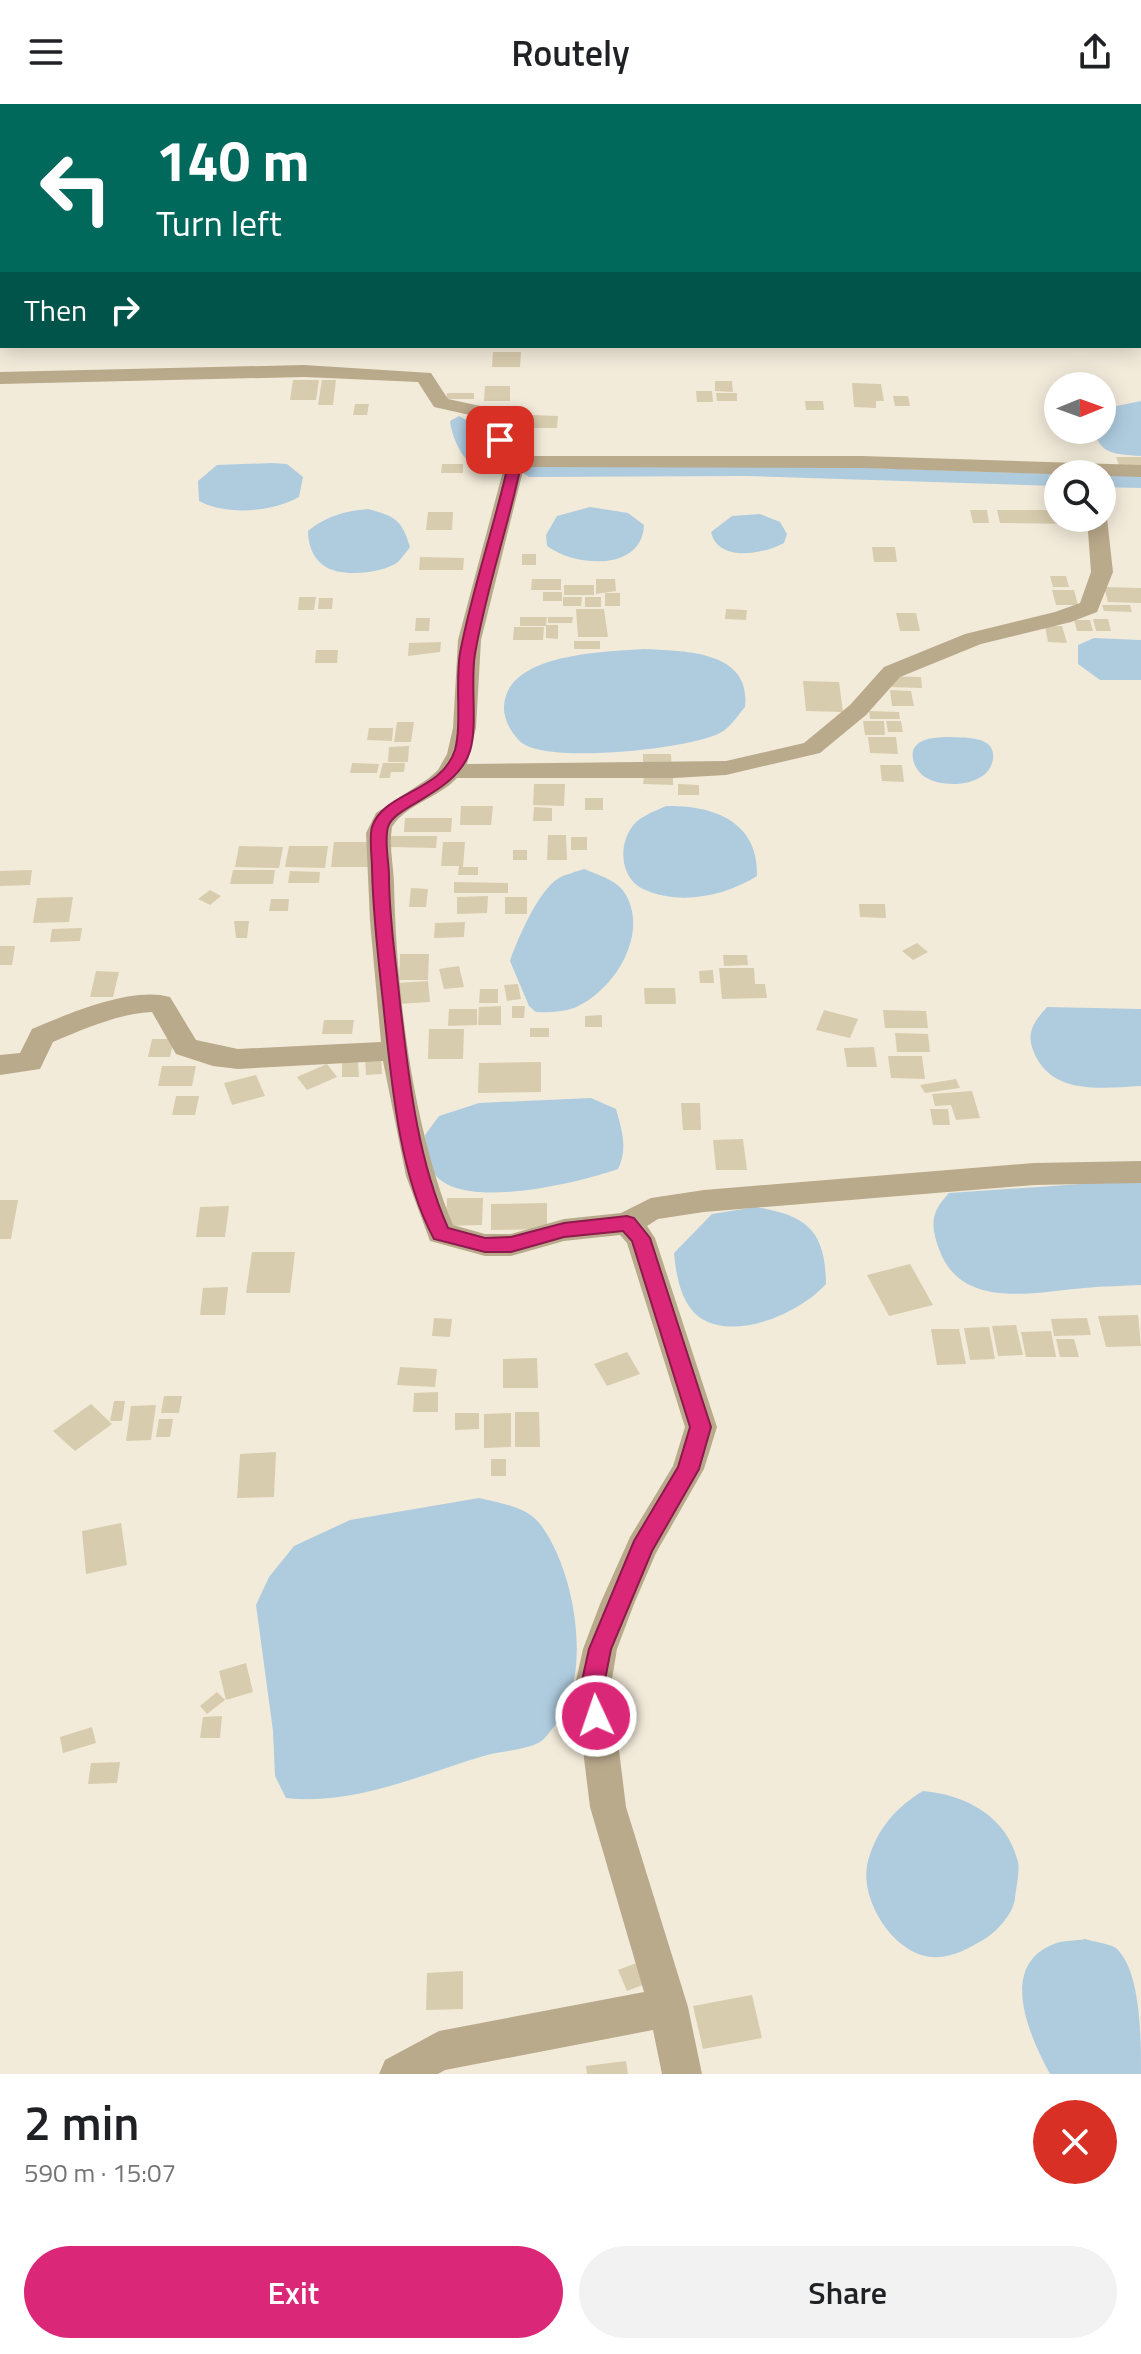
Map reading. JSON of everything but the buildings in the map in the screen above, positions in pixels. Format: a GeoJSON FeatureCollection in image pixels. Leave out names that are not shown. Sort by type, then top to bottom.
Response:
{"type":"FeatureCollection","features":[{"type":"Feature","properties":{"kind":"street"},"geometry":{"type":"LineString","coordinates":[[0,378],[304,371],[424,377],[441,403],[492,414],[503,451],[514,459],[556,463],[862,462],[1044,470]]}},
{"type":"Feature","properties":{"kind":"street"},"geometry":{"type":"LineString","coordinates":[[514,459],[501,525],[479,597],[467,657],[463,750],[451,771],[434,787],[389,812],[380,827],[381,904],[396,1051],[413,1153],[427,1201],[441,1233],[485,1245],[511,1245],[564,1230],[627,1223],[651,1209],[704,1201],[1034,1174],[1141,1172]]}},
{"type":"Feature","properties":{"kind":"street"},"geometry":{"type":"LineString","coordinates":[[1116,471],[1141,471]]}},
{"type":"Feature","properties":{"kind":"street"},"geometry":{"type":"LineString","coordinates":[[451,771],[674,771],[726,768],[812,748],[858,710],[892,672],[973,639],[1089,607],[1102,572],[1098,532]]}},
{"type":"Feature","properties":{"kind":"street"},"geometry":{"type":"LineString","coordinates":[[0,1065],[30,1062],[42,1036],[63,1026],[143,1003],[160,1003],[186,1047],[213,1056],[238,1059],[396,1051]]}},
{"type":"Feature","properties":{"kind":"street"},"geometry":{"type":"LineString","coordinates":[[627,1223],[640,1238],[701,1427],[688,1469],[642,1547],[617,1604],[600,1649],[593,1685],[608,1807],[668,2007],[682,2074]]}},
{"type":"Feature","properties":{"kind":"street"},"geometry":{"type":"LineString","coordinates":[[399,2074],[439,2051],[668,2007]]}},
{"type":"Feature","properties":{"kind":"water"},"geometry":{"type":"Polygon","coordinates":[[[1141,401],[1141,456],[1111,452],[1100,444],[1116,444],[1116,406],[1141,401]]]}},
{"type":"Feature","properties":{"kind":"water"},"geometry":{"type":"Polygon","coordinates":[[[287,464],[303,477],[299,497],[276,506],[249,510],[223,509],[199,501],[198,481],[217,465],[287,464]]]}},
{"type":"Feature","properties":{"kind":"water"},"geometry":{"type":"Polygon","coordinates":[[[590,507],[628,513],[644,525],[640,540],[632,551],[620,558],[589,561],[559,553],[547,546],[546,535],[557,516],[590,507]]]}},
{"type":"Feature","properties":{"kind":"water"},"geometry":{"type":"Polygon","coordinates":[[[368,509],[391,517],[404,530],[410,547],[400,560],[382,569],[360,573],[339,572],[319,562],[311,550],[308,531],[336,515],[368,509]]]}},
{"type":"Feature","properties":{"kind":"water"},"geometry":{"type":"Polygon","coordinates":[[[760,514],[780,522],[787,534],[784,543],[754,553],[743,553],[732,552],[715,542],[711,532],[732,516],[760,514]]]}},
{"type":"Feature","properties":{"kind":"water"},"geometry":{"type":"Polygon","coordinates":[[[1094,638],[1141,640],[1141,680],[1100,680],[1078,664],[1078,645],[1094,638]]]}},
{"type":"Feature","properties":{"kind":"water"},"geometry":{"type":"Polygon","coordinates":[[[644,649],[695,653],[726,664],[738,674],[744,688],[745,707],[720,733],[652,749],[561,753],[522,743],[512,731],[504,706],[509,688],[522,675],[539,665],[583,654],[644,649]]]}},
{"type":"Feature","properties":{"kind":"water"},"geometry":{"type":"Polygon","coordinates":[[[951,737],[985,742],[993,751],[990,768],[975,780],[954,784],[933,781],[920,773],[914,763],[914,748],[923,741],[951,737]]]}},
{"type":"Feature","properties":{"kind":"water"},"geometry":{"type":"Polygon","coordinates":[[[666,806],[701,809],[730,820],[750,842],[756,857],[757,876],[731,889],[687,898],[657,894],[636,884],[624,863],[626,838],[637,822],[666,806]]]}},
{"type":"Feature","properties":{"kind":"water"},"geometry":{"type":"Polygon","coordinates":[[[584,869],[613,882],[626,895],[632,911],[630,945],[614,976],[588,1000],[574,1008],[536,1012],[529,1006],[510,961],[523,928],[551,884],[584,869]]]}},
{"type":"Feature","properties":{"kind":"water"},"geometry":{"type":"Polygon","coordinates":[[[1047,1007],[1141,1009],[1141,1086],[1094,1088],[1064,1082],[1051,1075],[1033,1050],[1031,1037],[1035,1022],[1047,1007]]]}},
{"type":"Feature","properties":{"kind":"water"},"geometry":{"type":"Polygon","coordinates":[[[591,1098],[616,1109],[623,1147],[618,1169],[550,1186],[493,1192],[468,1191],[447,1184],[431,1168],[425,1135],[439,1116],[479,1103],[591,1098]]]}},
{"type":"Feature","properties":{"kind":"water"},"geometry":{"type":"Polygon","coordinates":[[[1141,1180],[1141,1285],[1023,1294],[982,1290],[964,1282],[950,1269],[936,1240],[934,1219],[949,1193],[1141,1180]]]}},
{"type":"Feature","properties":{"kind":"water"},"geometry":{"type":"Polygon","coordinates":[[[756,1207],[788,1215],[810,1229],[822,1250],[826,1284],[802,1304],[769,1320],[734,1327],[702,1319],[684,1298],[674,1253],[712,1214],[756,1207]]]}},
{"type":"Feature","properties":{"kind":"water"},"geometry":{"type":"Polygon","coordinates":[[[479,1498],[514,1507],[537,1521],[555,1549],[565,1573],[576,1629],[577,1658],[565,1709],[545,1738],[528,1747],[487,1755],[362,1793],[311,1799],[286,1798],[275,1776],[273,1731],[256,1605],[269,1577],[294,1546],[350,1520],[479,1498]]]}},
{"type":"Feature","properties":{"kind":"water"},"geometry":{"type":"Polygon","coordinates":[[[923,1791],[954,1797],[982,1811],[1005,1832],[1018,1862],[1014,1904],[1004,1922],[972,1946],[939,1957],[918,1954],[892,1935],[874,1907],[866,1876],[872,1849],[882,1829],[904,1804],[923,1791]]]}},
{"type":"Feature","properties":{"kind":"water"},"geometry":{"type":"Polygon","coordinates":[[[1085,1939],[1116,1948],[1130,1972],[1138,2005],[1141,2074],[1050,2074],[1034,2041],[1023,2003],[1022,1985],[1027,1968],[1037,1954],[1054,1944],[1085,1939]]]}},
{"type":"Feature","properties":{"kind":"waterway"},"geometry":{"type":"LineString","coordinates":[[459,421],[468,451],[478,461],[494,468]]}},
{"type":"Feature","properties":{"kind":"waterway"},"geometry":{"type":"LineString","coordinates":[[529,471],[747,470],[1044,480]]}},
{"type":"Feature","properties":{"kind":"waterway"},"geometry":{"type":"LineString","coordinates":[[1116,481],[1141,482]]}},
{"type":"Feature","properties":{"kind":"route"},"geometry":{"type":"LineString","coordinates":[[500,440],[503,451],[514,459],[515,465],[479,597],[467,657],[463,750],[451,771],[434,787],[389,812],[380,827],[381,904],[401,1093],[413,1153],[427,1201],[441,1233],[485,1245],[511,1245],[564,1230],[627,1223],[640,1238],[701,1427],[688,1469],[642,1547],[600,1649],[593,1685],[596,1716]]}}]}
